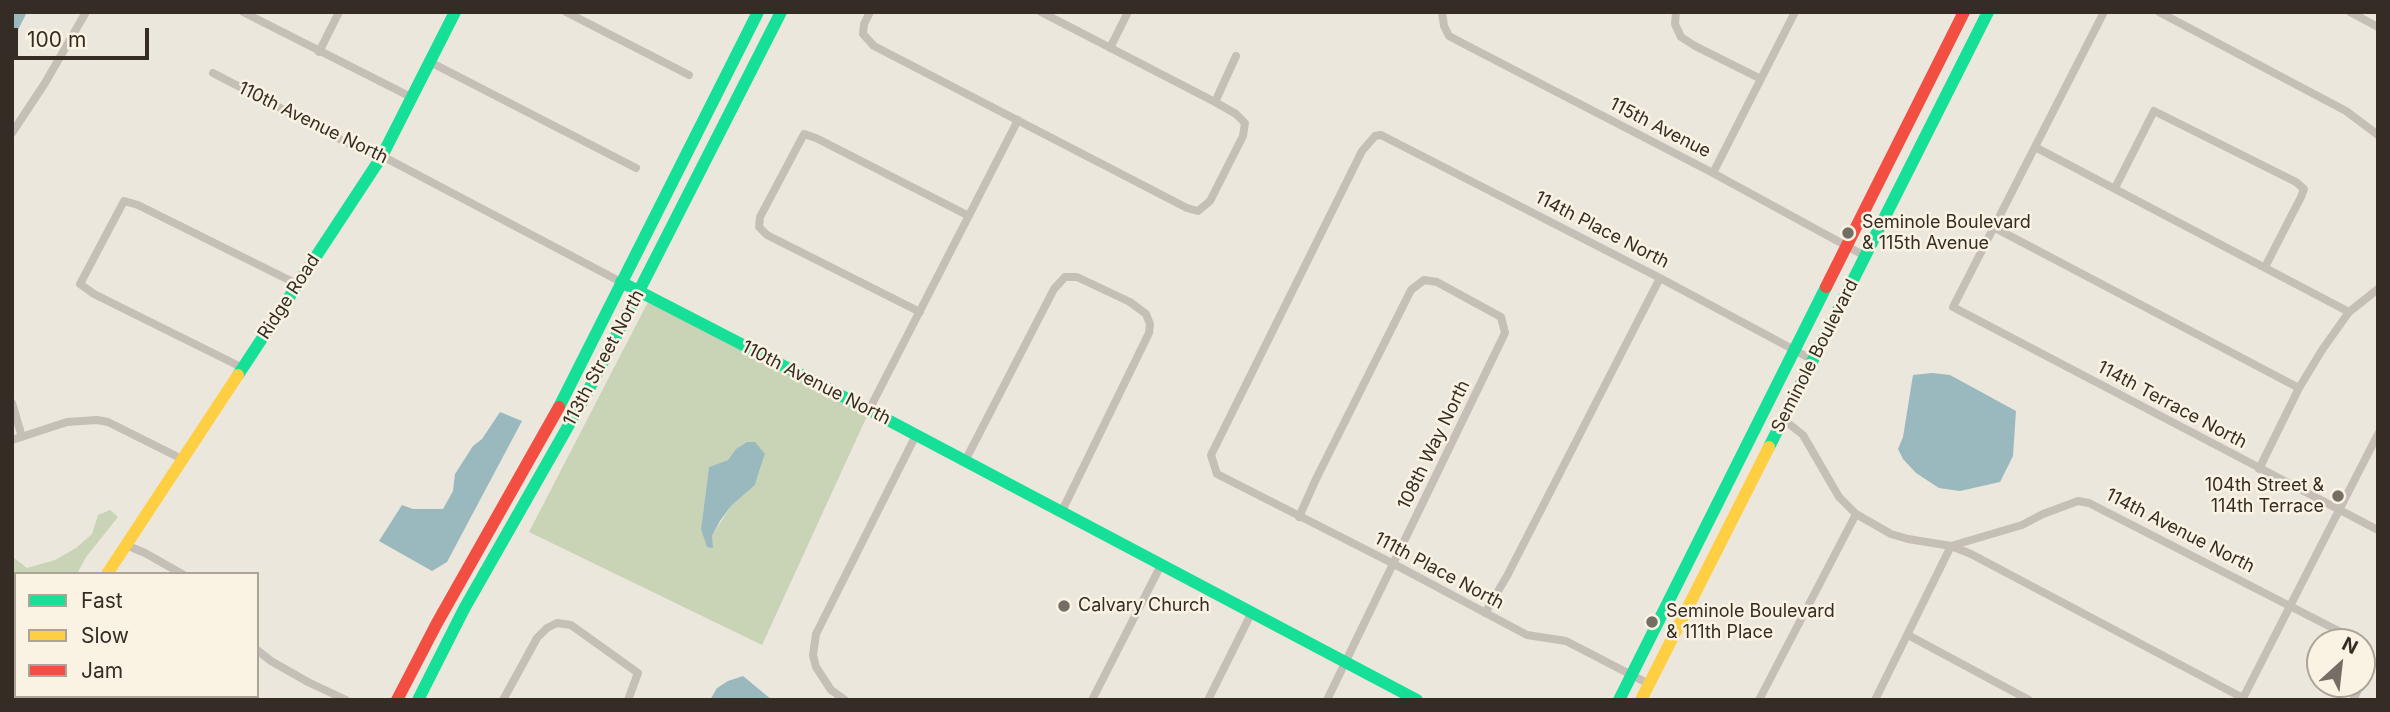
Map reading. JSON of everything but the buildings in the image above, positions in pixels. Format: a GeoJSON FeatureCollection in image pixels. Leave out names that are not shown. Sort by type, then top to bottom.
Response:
{"type":"FeatureCollection","features":[{"type":"Feature","properties":{"kind":"main road","name":"Ridge Road"},"geometry":{"type":"LineString","coordinates":[[108,572],[382,156],[455,12]]}},
{"type":"Feature","properties":{"kind":"main road","name":"113th Street North"},"geometry":{"type":"LineString","coordinates":[[397,700],[437,623],[566,394],[758,12]]}},
{"type":"Feature","properties":{"kind":"main road","name":"113th Street North"},"geometry":{"type":"LineString","coordinates":[[418,700],[464,609],[587,393],[780,12]]}},
{"type":"Feature","properties":{"kind":"main road","name":"Seminole Boulevard"},"geometry":{"type":"LineString","coordinates":[[1619,700],[1964,12]]}},
{"type":"Feature","properties":{"kind":"main road","name":"Seminole Boulevard"},"geometry":{"type":"LineString","coordinates":[[1641,700],[1988,12]]}},
{"type":"Feature","properties":{"kind":"main road"},"geometry":{"type":"LineString","coordinates":[[1927,87],[1945,97]]}},
{"type":"Feature","properties":{"kind":"main road","name":"110th Avenue North"},"geometry":{"type":"LineString","coordinates":[[621,282],[1417,700]]}},
{"type":"Feature","properties":{"kind":"street"},"geometry":{"type":"LineString","coordinates":[[12,132],[45,83],[86,12]]}},
{"type":"Feature","properties":{"kind":"street"},"geometry":{"type":"LineString","coordinates":[[243,12],[411,97]]}},
{"type":"Feature","properties":{"kind":"street"},"geometry":{"type":"LineString","coordinates":[[319,52],[340,12]]}},
{"type":"Feature","properties":{"kind":"street"},"geometry":{"type":"LineString","coordinates":[[566,12],[689,75]]}},
{"type":"Feature","properties":{"kind":"street"},"geometry":{"type":"LineString","coordinates":[[870,12],[863,34],[874,46],[1188,208],[1198,211],[1210,201],[1243,136],[1245,123],[1236,114],[1214,102],[1041,12]]}},
{"type":"Feature","properties":{"kind":"street"},"geometry":{"type":"LineString","coordinates":[[1110,48],[1128,12]]}},
{"type":"Feature","properties":{"kind":"street","name":"115th Avenue"},"geometry":{"type":"LineString","coordinates":[[1442,12],[1449,36],[1713,173],[1865,256]]}},
{"type":"Feature","properties":{"kind":"street"},"geometry":{"type":"LineString","coordinates":[[1676,12],[1675,24],[1681,37],[1695,47],[1761,79]]}},
{"type":"Feature","properties":{"kind":"street"},"geometry":{"type":"LineString","coordinates":[[1713,173],[1795,12]]}},
{"type":"Feature","properties":{"kind":"street"},"geometry":{"type":"LineString","coordinates":[[2104,12],[1995,228],[2300,388]]}},
{"type":"Feature","properties":{"kind":"street"},"geometry":{"type":"LineString","coordinates":[[2350,12],[2378,27]]}},
{"type":"Feature","properties":{"kind":"street"},"geometry":{"type":"LineString","coordinates":[[2160,13],[2346,111],[2378,135]]}},
{"type":"Feature","properties":{"kind":"street"},"geometry":{"type":"LineString","coordinates":[[1214,102],[1236,56]]}},
{"type":"Feature","properties":{"kind":"street"},"geometry":{"type":"LineString","coordinates":[[429,62],[636,168]]}},
{"type":"Feature","properties":{"kind":"street","name":"110th Avenue North"},"geometry":{"type":"LineString","coordinates":[[213,73],[357,148],[382,156],[621,282]]}},
{"type":"Feature","properties":{"kind":"street"},"geometry":{"type":"LineString","coordinates":[[2115,188],[2154,111],[2296,182],[2304,189],[2265,267]]}},
{"type":"Feature","properties":{"kind":"street"},"geometry":{"type":"LineString","coordinates":[[869,410],[1018,120]]}},
{"type":"Feature","properties":{"kind":"street"},"geometry":{"type":"LineString","coordinates":[[920,312],[767,234],[759,227],[760,217],[804,134],[969,216]]}},
{"type":"Feature","properties":{"kind":"street","name":"114th Place North"},"geometry":{"type":"LineString","coordinates":[[1217,474],[1211,455],[1222,431],[1362,151],[1375,136],[1381,135],[1660,278],[1812,360]]}},
{"type":"Feature","properties":{"kind":"street"},"geometry":{"type":"LineString","coordinates":[[2035,147],[2349,312]]}},
{"type":"Feature","properties":{"kind":"street"},"geometry":{"type":"LineString","coordinates":[[243,368],[94,294],[80,284],[124,201],[138,205],[297,284]]}},
{"type":"Feature","properties":{"kind":"street","name":"114th Terrace North"},"geometry":{"type":"LineString","coordinates":[[1995,228],[1953,307],[2378,530]]}},
{"type":"Feature","properties":{"kind":"street"},"geometry":{"type":"LineString","coordinates":[[965,461],[1054,289],[1065,277],[1077,277],[1130,302],[1146,314],[1150,324],[1149,333],[1061,513]]}},
{"type":"Feature","properties":{"kind":"street"},"geometry":{"type":"LineString","coordinates":[[1485,613],[1507,576],[1660,278]]}},
{"type":"Feature","properties":{"kind":"street","name":"108th Way North"},"geometry":{"type":"LineString","coordinates":[[1299,517],[1411,290],[1424,280],[1437,282],[1501,317],[1505,334],[1327,700]]}},
{"type":"Feature","properties":{"kind":"street"},"geometry":{"type":"LineString","coordinates":[[2259,469],[2322,350],[2349,312],[2378,289]]}},
{"type":"Feature","properties":{"kind":"street"},"geometry":{"type":"LineString","coordinates":[[12,403],[22,437]]}},
{"type":"Feature","properties":{"kind":"street","name":"114th Avenue North"},"geometry":{"type":"LineString","coordinates":[[1783,419],[1803,435],[1834,490],[1856,514],[1891,534],[1951,546],[1994,535],[2043,514],[2082,502],[2101,508],[2332,628]]}},
{"type":"Feature","properties":{"kind":"street"},"geometry":{"type":"LineString","coordinates":[[12,440],[67,422],[97,420],[108,422],[182,459]]}},
{"type":"Feature","properties":{"kind":"street"},"geometry":{"type":"LineString","coordinates":[[1875,700],[1951,546],[1971,554],[2242,699],[2378,434]]}},
{"type":"Feature","properties":{"kind":"street"},"geometry":{"type":"LineString","coordinates":[[842,699],[824,681],[816,667],[813,655],[816,634],[916,435]]}},
{"type":"Feature","properties":{"kind":"street","name":"111th Place North"},"geometry":{"type":"LineString","coordinates":[[1217,474],[1527,635],[1566,641],[1649,684]]}},
{"type":"Feature","properties":{"kind":"street"},"geometry":{"type":"LineString","coordinates":[[1759,700],[1856,514]]}},
{"type":"Feature","properties":{"kind":"street"},"geometry":{"type":"LineString","coordinates":[[125,545],[178,572]]}},
{"type":"Feature","properties":{"kind":"street"},"geometry":{"type":"LineString","coordinates":[[1092,700],[1161,565]]}},
{"type":"Feature","properties":{"kind":"street"},"geometry":{"type":"LineString","coordinates":[[1208,700],[1252,612]]}},
{"type":"Feature","properties":{"kind":"street"},"geometry":{"type":"LineString","coordinates":[[503,700],[537,638],[557,623],[571,625],[638,673],[628,700]]}},
{"type":"Feature","properties":{"kind":"street"},"geometry":{"type":"LineString","coordinates":[[1908,635],[2029,700]]}},
{"type":"Feature","properties":{"kind":"street"},"geometry":{"type":"LineString","coordinates":[[259,652],[308,682],[346,700]]}},
{"type":"Feature","properties":{"kind":"green space"},"geometry":{"type":"Polygon","coordinates":[[[648,302],[867,416],[762,645],[529,532],[648,302]],[[736,449],[728,460],[709,467],[701,529],[712,536],[731,506],[755,485],[765,454],[736,449]]]}},
{"type":"Feature","properties":{"kind":"green space"},"geometry":{"type":"Polygon","coordinates":[[[110,510],[118,517],[86,557],[78,572],[14,572],[12,647],[12,550],[14,558],[27,568],[55,560],[76,548],[92,534],[98,515],[110,510]]]}},
{"type":"Feature","properties":{"kind":"water"},"geometry":{"type":"Polygon","coordinates":[[[12,12],[27,12],[12,42],[12,12]]]}},
{"type":"Feature","properties":{"kind":"water"},"geometry":{"type":"Polygon","coordinates":[[[1913,375],[1950,375],[2016,411],[2013,456],[2000,482],[1960,491],[1939,488],[1916,473],[1903,459],[1898,449],[1903,437],[1913,375]]]}},
{"type":"Feature","properties":{"kind":"water"},"geometry":{"type":"Polygon","coordinates":[[[500,412],[522,421],[447,562],[432,571],[379,541],[402,505],[413,509],[443,509],[453,491],[455,474],[500,412]]]}},
{"type":"Feature","properties":{"kind":"water"},"geometry":{"type":"Polygon","coordinates":[[[747,442],[755,442],[765,454],[755,485],[731,506],[712,536],[713,548],[707,547],[701,529],[709,467],[728,460],[736,449],[747,442]]]}},
{"type":"Feature","properties":{"kind":"water"},"geometry":{"type":"Polygon","coordinates":[[[743,676],[772,700],[710,700],[717,688],[743,676]]]}},
{"type":"Feature","properties":{"kind":"traffic: fast"},"geometry":{"type":"LineString","coordinates":[[238,375],[382,156],[455,12]]}},
{"type":"Feature","properties":{"kind":"traffic: fast"},"geometry":{"type":"LineString","coordinates":[[559,407],[758,12]]}},
{"type":"Feature","properties":{"kind":"traffic: fast"},"geometry":{"type":"LineString","coordinates":[[418,700],[464,609],[587,393],[781,12]]}},
{"type":"Feature","properties":{"kind":"traffic: fast"},"geometry":{"type":"LineString","coordinates":[[1769,447],[1988,12]]}},
{"type":"Feature","properties":{"kind":"traffic: fast"},"geometry":{"type":"LineString","coordinates":[[621,282],[1417,700]]}},
{"type":"Feature","properties":{"kind":"traffic: fast"},"geometry":{"type":"LineString","coordinates":[[1619,700],[1826,287]]}},
{"type":"Feature","properties":{"kind":"traffic: slow"},"geometry":{"type":"LineString","coordinates":[[108,572],[238,375]]}},
{"type":"Feature","properties":{"kind":"traffic: slow"},"geometry":{"type":"LineString","coordinates":[[1641,700],[1769,447]]}},
{"type":"Feature","properties":{"kind":"traffic: jam"},"geometry":{"type":"LineString","coordinates":[[1826,287],[1964,12]]}},
{"type":"Feature","properties":{"kind":"traffic: jam"},"geometry":{"type":"LineString","coordinates":[[397,700],[437,623],[559,407]]}},
{"type":"Feature","properties":{"kind":"place","name":"Seminole Boulevard & 115th Avenue"},"geometry":{"type":"Point","coordinates":[1848,233]}},
{"type":"Feature","properties":{"kind":"place","name":"104th Street & 114th Terrace"},"geometry":{"type":"Point","coordinates":[2338,496]}},
{"type":"Feature","properties":{"kind":"place","name":"Calvary Church"},"geometry":{"type":"Point","coordinates":[1064,606]}},
{"type":"Feature","properties":{"kind":"place","name":"Seminole Boulevard & 111th Place"},"geometry":{"type":"Point","coordinates":[1652,622]}}]}
